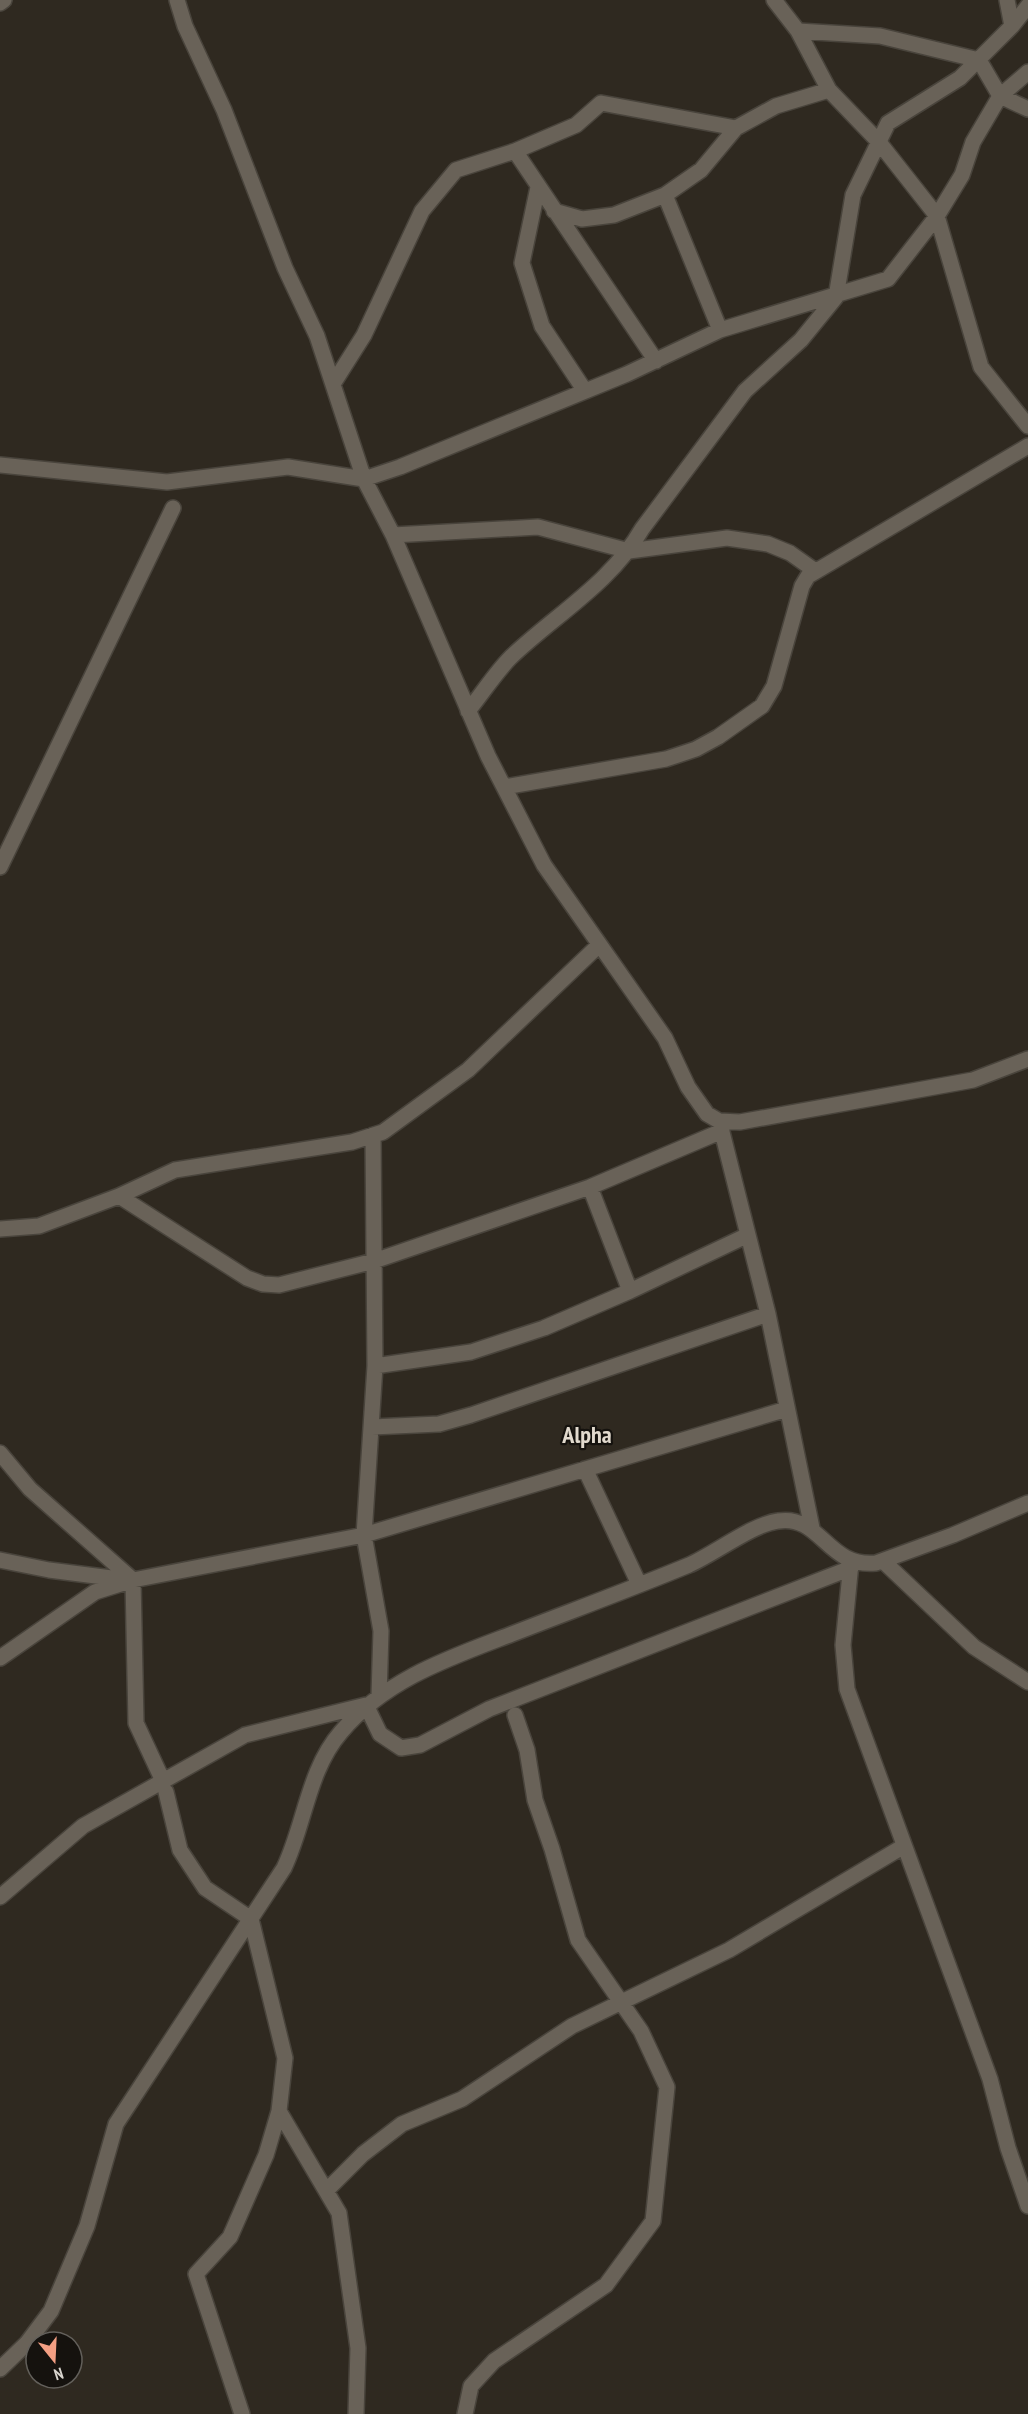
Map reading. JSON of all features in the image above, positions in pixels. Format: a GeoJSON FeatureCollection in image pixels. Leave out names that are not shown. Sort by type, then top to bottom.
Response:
{"type":"FeatureCollection","features":[{"type":"Feature","properties":{"kind":"street"},"geometry":{"type":"LineString","coordinates":[[0,3],[4,0]]}},
{"type":"Feature","properties":{"kind":"street"},"geometry":{"type":"LineString","coordinates":[[177,0],[185,26],[224,110],[285,268],[317,336],[364,479],[393,535],[468,711],[504,787],[544,865],[665,1038],[688,1087],[707,1114],[721,1126],[768,1314],[812,1528],[828,1546],[851,1565]]}},
{"type":"Feature","properties":{"kind":"street"},"geometry":{"type":"LineString","coordinates":[[774,0],[798,31],[829,90],[878,141],[937,216],[981,367],[1028,426]]}},
{"type":"Feature","properties":{"kind":"street"},"geometry":{"type":"LineString","coordinates":[[1007,0],[1012,26]]}},
{"type":"Feature","properties":{"kind":"street"},"geometry":{"type":"LineString","coordinates":[[468,711],[509,659],[604,577],[629,551],[642,530],[745,391],[801,340],[836,297],[853,195],[888,123],[960,78],[1012,26],[1028,6]]}},
{"type":"Feature","properties":{"kind":"street"},"geometry":{"type":"LineString","coordinates":[[798,31],[880,36],[979,60],[1000,96],[1028,109]]}},
{"type":"Feature","properties":{"kind":"street"},"geometry":{"type":"LineString","coordinates":[[0,465],[167,482],[288,467],[364,479],[400,467],[656,361],[720,330],[836,297],[888,279],[937,216],[962,175],[973,142],[1000,96],[1028,72]]}},
{"type":"Feature","properties":{"kind":"street"},"geometry":{"type":"LineString","coordinates":[[554,211],[582,219],[614,215],[665,195],[701,170],[736,128],[776,106],[829,90]]}},
{"type":"Feature","properties":{"kind":"street"},"geometry":{"type":"LineString","coordinates":[[333,384],[364,335],[422,210],[456,170],[515,151],[576,125],[601,103],[736,128]]}},
{"type":"Feature","properties":{"kind":"street"},"geometry":{"type":"LineString","coordinates":[[515,151],[656,361]]}},
{"type":"Feature","properties":{"kind":"street"},"geometry":{"type":"LineString","coordinates":[[538,187],[522,264],[543,326],[585,391]]}},
{"type":"Feature","properties":{"kind":"street"},"geometry":{"type":"LineString","coordinates":[[665,195],[720,330]]}},
{"type":"Feature","properties":{"kind":"street"},"geometry":{"type":"LineString","coordinates":[[504,787],[666,759],[696,749],[717,737],[762,706],[774,686],[802,586],[814,570],[959,489],[1028,446]]}},
{"type":"Feature","properties":{"kind":"street"},"geometry":{"type":"LineString","coordinates":[[0,867],[173,508]]}},
{"type":"Feature","properties":{"kind":"street"},"geometry":{"type":"LineString","coordinates":[[393,535],[538,527],[629,551],[727,538],[768,544],[790,554],[814,570]]}},
{"type":"Feature","properties":{"kind":"street"},"geometry":{"type":"LineString","coordinates":[[0,1229],[39,1226],[120,1196],[175,1170],[352,1142],[383,1132],[468,1070],[599,945]]}},
{"type":"Feature","properties":{"kind":"street"},"geometry":{"type":"LineString","coordinates":[[120,1196],[247,1278],[263,1284],[279,1285],[374,1261],[590,1187],[721,1126],[973,1080],[1028,1059]]}},
{"type":"Feature","properties":{"kind":"street"},"geometry":{"type":"LineString","coordinates":[[373,1135],[375,1366],[364,1535],[381,1631],[379,1696]]}},
{"type":"Feature","properties":{"kind":"street"},"geometry":{"type":"LineString","coordinates":[[590,1187],[630,1291]]}},
{"type":"Feature","properties":{"kind":"street"},"geometry":{"type":"LineString","coordinates":[[375,1366],[471,1352],[544,1328],[630,1291],[748,1235]]}},
{"type":"Feature","properties":{"kind":"street"},"geometry":{"type":"LineString","coordinates":[[372,1427],[439,1424],[471,1415],[768,1314]]}},
{"type":"Feature","properties":{"kind":"street"},"geometry":{"type":"LineString","coordinates":[[0,1658],[95,1592],[133,1580],[364,1535],[787,1409]]}},
{"type":"Feature","properties":{"kind":"street"},"geometry":{"type":"LineString","coordinates":[[0,1453],[30,1489],[133,1580],[136,1723],[165,1787],[180,1850],[205,1888],[251,1919],[285,2058],[279,2111],[266,2155],[230,2237],[196,2274],[242,2414]]}},
{"type":"Feature","properties":{"kind":"street"},"geometry":{"type":"LineString","coordinates":[[585,1469],[639,1584]]}},
{"type":"Feature","properties":{"kind":"street"},"geometry":{"type":"LineString","coordinates":[[366,1705],[380,1734],[401,1748],[420,1745],[489,1709],[851,1565],[883,1561],[953,1535],[1028,1503]]}},
{"type":"Feature","properties":{"kind":"street"},"geometry":{"type":"LineString","coordinates":[[0,2369],[27,2343],[51,2311],[87,2226],[116,2124],[284,1868],[296,1842],[317,1770],[339,1733],[366,1705],[428,1666],[639,1584],[717,1551],[763,1525],[779,1520],[812,1528]]}},
{"type":"Feature","properties":{"kind":"street"},"geometry":{"type":"LineString","coordinates":[[0,1560],[49,1570],[133,1580]]}},
{"type":"Feature","properties":{"kind":"street"},"geometry":{"type":"LineString","coordinates":[[883,1561],[974,1647],[1028,1682]]}},
{"type":"Feature","properties":{"kind":"street"},"geometry":{"type":"LineString","coordinates":[[851,1565],[843,1645],[848,1689],[987,2069],[1008,2148],[1028,2205]]}},
{"type":"Feature","properties":{"kind":"street"},"geometry":{"type":"LineString","coordinates":[[0,1897],[83,1826],[165,1787],[245,1735],[366,1705]]}},
{"type":"Feature","properties":{"kind":"street"},"geometry":{"type":"LineString","coordinates":[[465,2414],[471,2386],[494,2361],[606,2285],[653,2221],[667,2087],[641,2031],[578,1940],[552,1849],[535,1800],[527,1750],[515,1715]]}},
{"type":"Feature","properties":{"kind":"street"},"geometry":{"type":"LineString","coordinates":[[326,2191],[363,2154],[402,2124],[462,2099],[572,2026],[729,1950],[904,1846]]}},
{"type":"Feature","properties":{"kind":"street"},"geometry":{"type":"LineString","coordinates":[[279,2111],[339,2213],[350,2278],[358,2348],[356,2414]]}},
{"type":"Feature","properties":{"kind":"district","name":"Alpha"},"geometry":{"type":"Point","coordinates":[587,1434]}}]}
